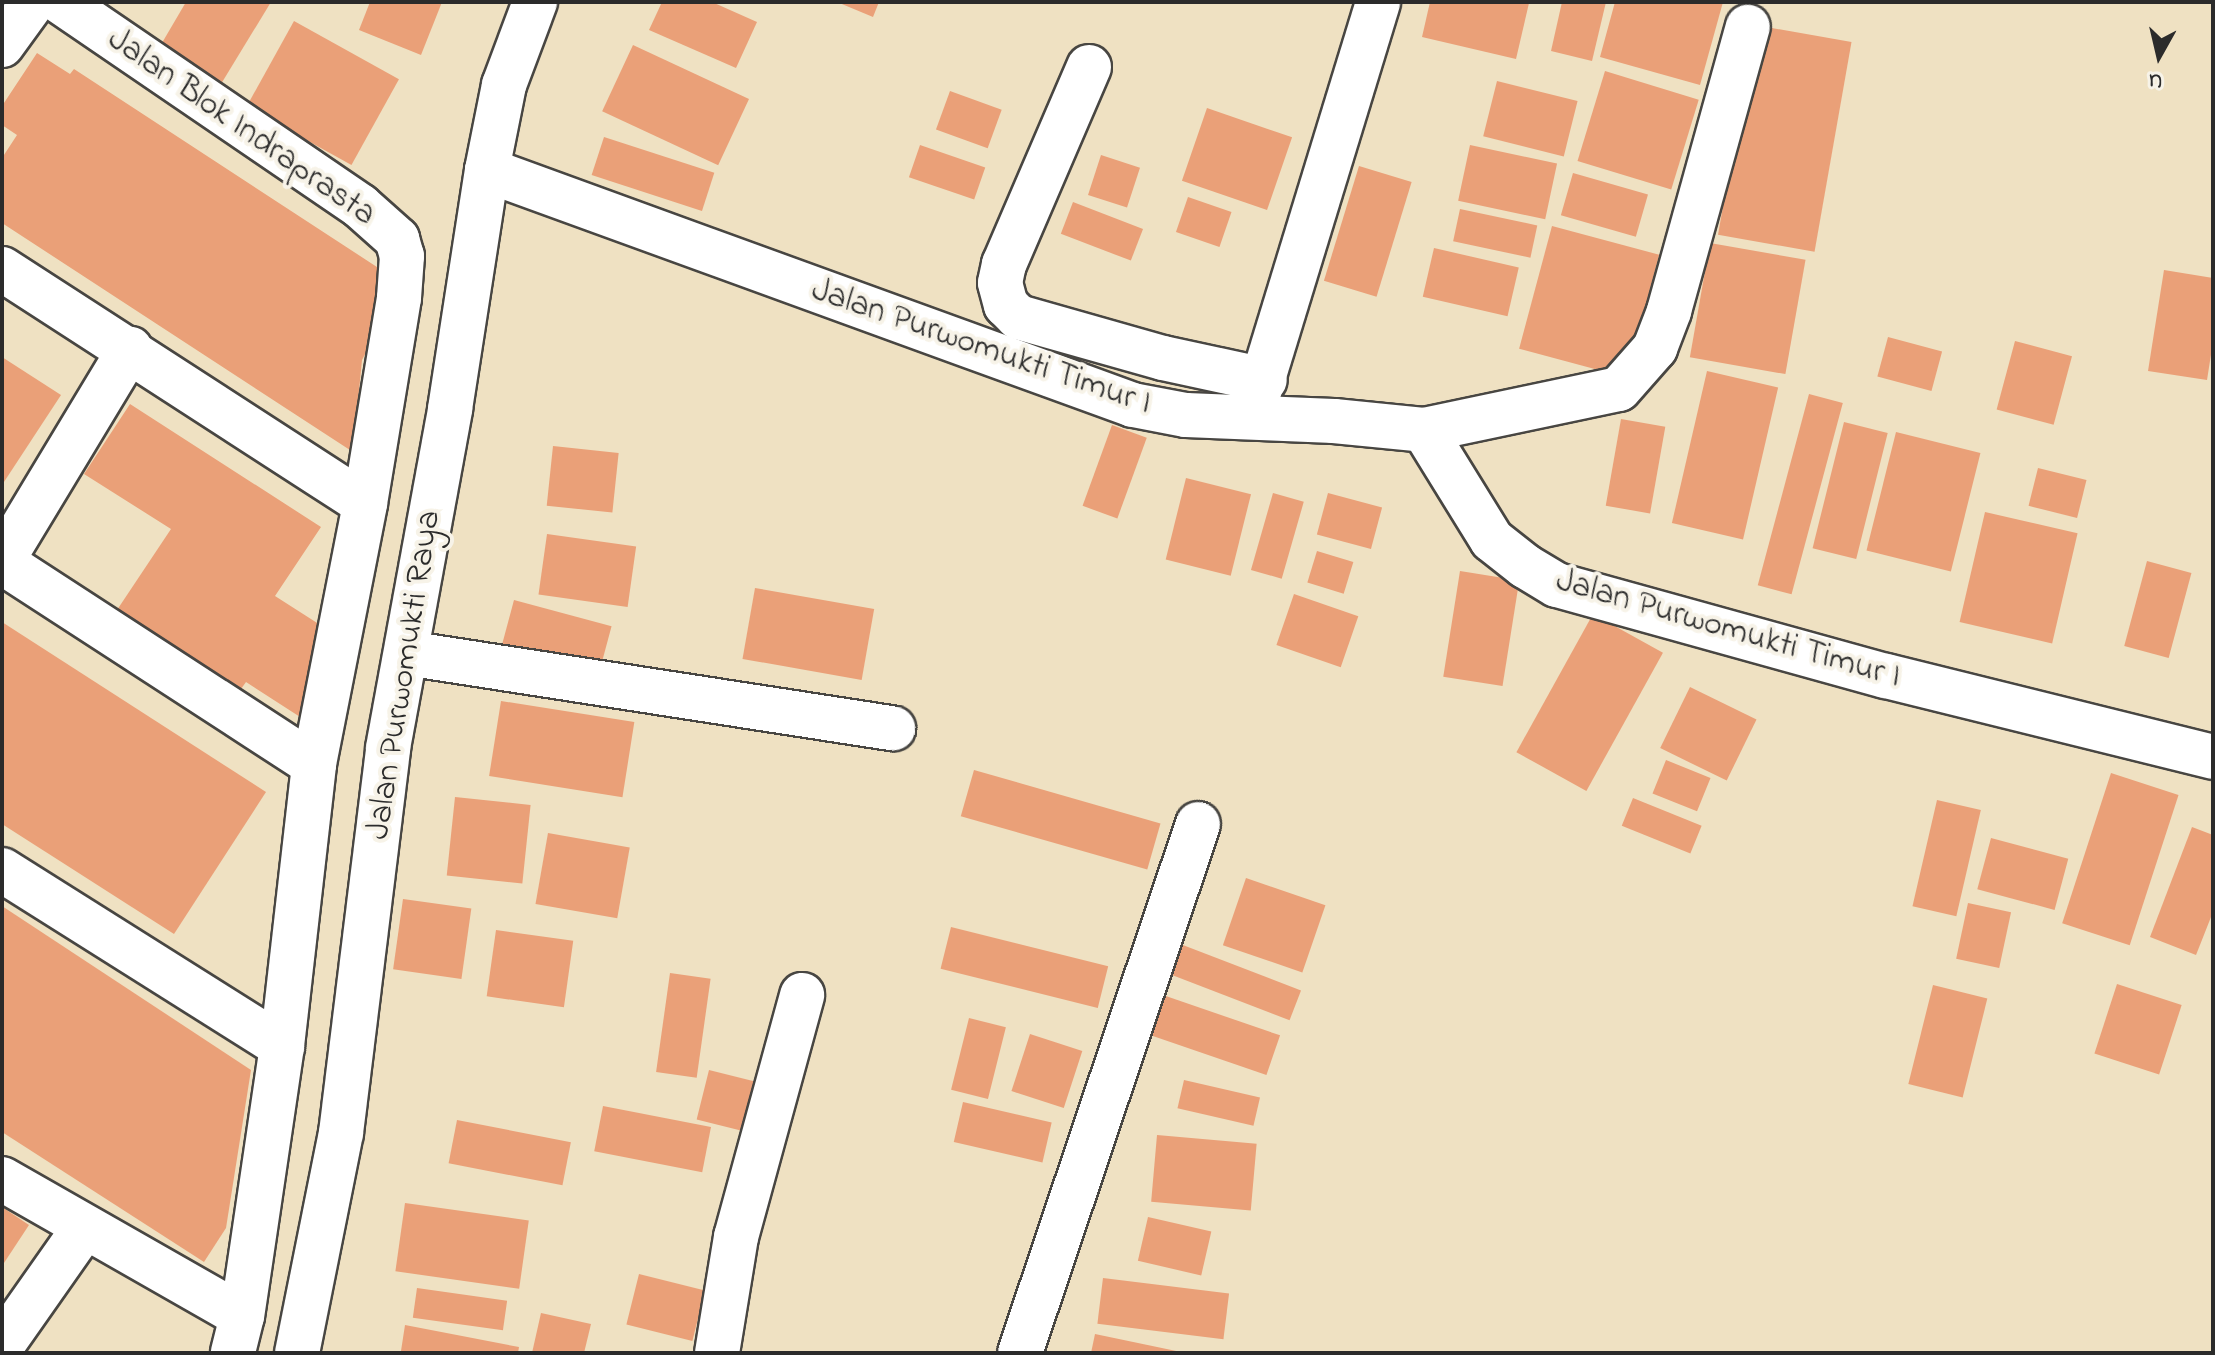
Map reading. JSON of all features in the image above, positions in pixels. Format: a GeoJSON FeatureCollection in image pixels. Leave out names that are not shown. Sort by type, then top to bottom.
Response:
{"type":"FeatureCollection","features":[{"type":"Feature","properties":{"kind":"street"},"geometry":{"type":"LineString","coordinates":[[2,45],[33,2]]}},
{"type":"Feature","properties":{"kind":"street","name":"Jalan Blok Indraprasta"},"geometry":{"type":"LineString","coordinates":[[2,1179],[85,1227],[237,1334],[282,1046],[314,765],[365,504],[399,298],[402,256],[397,239],[360,206],[61,2]]}},
{"type":"Feature","properties":{"kind":"street","name":"Jalan Purwomukti Raya"},"geometry":{"type":"LineString","coordinates":[[297,1353],[341,1133],[388,748],[450,409],[487,170],[504,85],[535,2]]}},
{"type":"Feature","properties":{"kind":"street"},"geometry":{"type":"LineString","coordinates":[[1089,67],[1004,264],[1000,283],[1006,305],[1018,317],[1163,358],[1257,399],[1378,2]]}},
{"type":"Feature","properties":{"kind":"street"},"geometry":{"type":"LineString","coordinates":[[1424,430],[1619,389],[1655,348],[1669,311],[1748,27]]}},
{"type":"Feature","properties":{"kind":"street","name":"Jalan Purwomukti Timur I"},"geometry":{"type":"LineString","coordinates":[[487,170],[1095,393],[1186,415],[1257,399],[1334,421],[1424,430],[1492,540],[1525,566],[1557,585],[1886,676],[2213,757]]}},
{"type":"Feature","properties":{"kind":"street"},"geometry":{"type":"LineString","coordinates":[[2,269],[130,349],[365,504]]}},
{"type":"Feature","properties":{"kind":"street"},"geometry":{"type":"LineString","coordinates":[[130,349],[2,561],[314,765]]}},
{"type":"Feature","properties":{"kind":"street"},"geometry":{"type":"LineString","coordinates":[[406,653],[893,728]]}},
{"type":"Feature","properties":{"kind":"street"},"geometry":{"type":"LineString","coordinates":[[1020,1353],[1198,824]]}},
{"type":"Feature","properties":{"kind":"street"},"geometry":{"type":"LineString","coordinates":[[2,870],[282,1046]]}},
{"type":"Feature","properties":{"kind":"street"},"geometry":{"type":"LineString","coordinates":[[717,1353],[736,1237],[802,995]]}},
{"type":"Feature","properties":{"kind":"street"},"geometry":{"type":"LineString","coordinates":[[2,1345],[85,1227]]}},
{"type":"Feature","properties":{"kind":"building"},"geometry":{"type":"Polygon","coordinates":[[[186,2],[271,2],[221,84],[159,48],[186,2]]]}},
{"type":"Feature","properties":{"kind":"building"},"geometry":{"type":"Polygon","coordinates":[[[370,2],[442,2],[421,55],[359,30],[370,2]]]}},
{"type":"Feature","properties":{"kind":"building"},"geometry":{"type":"Polygon","coordinates":[[[662,2],[712,2],[757,22],[736,68],[649,30],[662,2]]]}},
{"type":"Feature","properties":{"kind":"building"},"geometry":{"type":"Polygon","coordinates":[[[837,2],[879,2],[873,17],[837,2]]]}},
{"type":"Feature","properties":{"kind":"building"},"geometry":{"type":"Polygon","coordinates":[[[1430,2],[1529,3],[1516,59],[1422,37],[1430,2]]]}},
{"type":"Feature","properties":{"kind":"building"},"geometry":{"type":"Polygon","coordinates":[[[1562,2],[1606,2],[1592,61],[1551,51],[1562,2]]]}},
{"type":"Feature","properties":{"kind":"building"},"geometry":{"type":"Polygon","coordinates":[[[1615,2],[1723,2],[1700,85],[1600,57],[1615,2]]]}},
{"type":"Feature","properties":{"kind":"building"},"geometry":{"type":"Polygon","coordinates":[[[294,21],[399,79],[351,165],[246,107],[294,21]]]}},
{"type":"Feature","properties":{"kind":"building"},"geometry":{"type":"Polygon","coordinates":[[[1755,25],[1852,42],[1815,252],[1718,235],[1755,25]]]}},
{"type":"Feature","properties":{"kind":"building"},"geometry":{"type":"Polygon","coordinates":[[[633,45],[749,99],[718,165],[602,111],[633,45]]]}},
{"type":"Feature","properties":{"kind":"building"},"geometry":{"type":"Polygon","coordinates":[[[37,53],[70,74],[74,69],[380,269],[375,335],[362,360],[353,452],[2,223],[2,158],[17,135],[2,125],[2,106],[37,53]]]}},
{"type":"Feature","properties":{"kind":"building"},"geometry":{"type":"Polygon","coordinates":[[[1605,71],[1699,100],[1671,190],[1578,161],[1605,71]]]}},
{"type":"Feature","properties":{"kind":"building"},"geometry":{"type":"Polygon","coordinates":[[[1497,81],[1578,101],[1564,156],[1483,136],[1497,81]]]}},
{"type":"Feature","properties":{"kind":"building"},"geometry":{"type":"Polygon","coordinates":[[[950,91],[1002,110],[988,148],[936,130],[950,91]]]}},
{"type":"Feature","properties":{"kind":"building"},"geometry":{"type":"Polygon","coordinates":[[[1207,108],[1292,137],[1267,210],[1182,181],[1207,108]]]}},
{"type":"Feature","properties":{"kind":"building"},"geometry":{"type":"Polygon","coordinates":[[[604,137],[714,173],[702,211],[592,175],[604,137]]]}},
{"type":"Feature","properties":{"kind":"building"},"geometry":{"type":"Polygon","coordinates":[[[920,145],[985,167],[974,200],[909,177],[920,145]]]}},
{"type":"Feature","properties":{"kind":"building"},"geometry":{"type":"Polygon","coordinates":[[[1470,145],[1557,164],[1545,219],[1458,201],[1470,145]]]}},
{"type":"Feature","properties":{"kind":"building"},"geometry":{"type":"Polygon","coordinates":[[[1101,155],[1140,168],[1127,208],[1088,195],[1101,155]]]}},
{"type":"Feature","properties":{"kind":"building"},"geometry":{"type":"Polygon","coordinates":[[[1359,166],[1412,182],[1377,297],[1324,281],[1359,166]]]}},
{"type":"Feature","properties":{"kind":"building"},"geometry":{"type":"Polygon","coordinates":[[[1573,173],[1648,194],[1636,237],[1561,215],[1573,173]]]}},
{"type":"Feature","properties":{"kind":"building"},"geometry":{"type":"Polygon","coordinates":[[[1188,197],[1231,212],[1219,247],[1176,232],[1188,197]]]}},
{"type":"Feature","properties":{"kind":"building"},"geometry":{"type":"Polygon","coordinates":[[[1073,202],[1143,229],[1131,261],[1061,234],[1073,202]]]}},
{"type":"Feature","properties":{"kind":"building"},"geometry":{"type":"Polygon","coordinates":[[[1460,209],[1537,225],[1530,258],[1453,241],[1460,209]]]}},
{"type":"Feature","properties":{"kind":"building"},"geometry":{"type":"Polygon","coordinates":[[[1552,226],[1659,255],[1626,377],[1519,349],[1552,226]]]}},
{"type":"Feature","properties":{"kind":"building"},"geometry":{"type":"Polygon","coordinates":[[[1710,243],[1806,260],[1785,374],[1690,357],[1710,243]]]}},
{"type":"Feature","properties":{"kind":"building"},"geometry":{"type":"Polygon","coordinates":[[[1434,248],[1519,268],[1508,316],[1423,297],[1434,248]]]}},
{"type":"Feature","properties":{"kind":"building"},"geometry":{"type":"Polygon","coordinates":[[[2164,270],[2213,278],[2213,342],[2207,380],[2148,371],[2164,270]]]}},
{"type":"Feature","properties":{"kind":"building"},"geometry":{"type":"Polygon","coordinates":[[[1888,337],[1942,351],[1931,391],[1877,377],[1888,337]]]}},
{"type":"Feature","properties":{"kind":"building"},"geometry":{"type":"Polygon","coordinates":[[[2015,341],[2072,356],[2054,425],[1997,410],[2015,341]]]}},
{"type":"Feature","properties":{"kind":"building"},"geometry":{"type":"Polygon","coordinates":[[[2,357],[61,395],[2,485],[2,357]]]}},
{"type":"Feature","properties":{"kind":"building"},"geometry":{"type":"Polygon","coordinates":[[[1707,371],[1778,387],[1743,539],[1672,523],[1707,371]]]}},
{"type":"Feature","properties":{"kind":"building"},"geometry":{"type":"Polygon","coordinates":[[[1809,394],[1843,403],[1792,594],[1758,585],[1809,394]]]}},
{"type":"Feature","properties":{"kind":"building"},"geometry":{"type":"Polygon","coordinates":[[[130,404],[321,527],[275,596],[325,628],[311,724],[246,682],[241,689],[117,610],[171,529],[84,474],[130,404]]]}},
{"type":"Feature","properties":{"kind":"building"},"geometry":{"type":"Polygon","coordinates":[[[1621,419],[1665,427],[1650,513],[1606,506],[1621,419]]]}},
{"type":"Feature","properties":{"kind":"building"},"geometry":{"type":"Polygon","coordinates":[[[1844,422],[1888,433],[1856,559],[1813,548],[1844,422]]]}},
{"type":"Feature","properties":{"kind":"building"},"geometry":{"type":"Polygon","coordinates":[[[1112,425],[1147,438],[1117,518],[1083,506],[1112,425]]]}},
{"type":"Feature","properties":{"kind":"building"},"geometry":{"type":"Polygon","coordinates":[[[1896,432],[1980,453],[1951,571],[1866,550],[1896,432]]]}},
{"type":"Feature","properties":{"kind":"building"},"geometry":{"type":"Polygon","coordinates":[[[553,446],[619,453],[612,513],[547,506],[553,446]]]}},
{"type":"Feature","properties":{"kind":"building"},"geometry":{"type":"Polygon","coordinates":[[[2038,468],[2087,480],[2077,518],[2029,506],[2038,468]]]}},
{"type":"Feature","properties":{"kind":"building"},"geometry":{"type":"Polygon","coordinates":[[[1186,478],[1251,494],[1231,576],[1166,560],[1186,478]]]}},
{"type":"Feature","properties":{"kind":"building"},"geometry":{"type":"Polygon","coordinates":[[[1273,493],[1304,502],[1282,579],[1251,570],[1273,493]]]}},
{"type":"Feature","properties":{"kind":"building"},"geometry":{"type":"Polygon","coordinates":[[[1328,493],[1382,507],[1371,549],[1317,535],[1328,493]]]}},
{"type":"Feature","properties":{"kind":"building"},"geometry":{"type":"Polygon","coordinates":[[[1985,512],[2078,533],[2052,643],[1960,622],[1985,512]]]}},
{"type":"Feature","properties":{"kind":"building"},"geometry":{"type":"Polygon","coordinates":[[[547,534],[636,547],[628,607],[539,594],[547,534]]]}},
{"type":"Feature","properties":{"kind":"building"},"geometry":{"type":"Polygon","coordinates":[[[1317,551],[1353,562],[1344,594],[1307,583],[1317,551]]]}},
{"type":"Feature","properties":{"kind":"building"},"geometry":{"type":"Polygon","coordinates":[[[2147,561],[2191,573],[2169,658],[2124,646],[2147,561]]]}},
{"type":"Feature","properties":{"kind":"building"},"geometry":{"type":"Polygon","coordinates":[[[1460,571],[1519,580],[1503,686],[1443,677],[1460,571]]]}},
{"type":"Feature","properties":{"kind":"building"},"geometry":{"type":"Polygon","coordinates":[[[755,588],[874,609],[862,680],[742,659],[755,588]]]}},
{"type":"Feature","properties":{"kind":"building"},"geometry":{"type":"Polygon","coordinates":[[[1294,594],[1358,616],[1341,667],[1276,645],[1294,594]]]}},
{"type":"Feature","properties":{"kind":"building"},"geometry":{"type":"Polygon","coordinates":[[[514,600],[612,626],[597,680],[500,654],[514,600]]]}},
{"type":"Feature","properties":{"kind":"building"},"geometry":{"type":"Polygon","coordinates":[[[1593,614],[1663,653],[1586,791],[1516,752],[1593,614]]]}},
{"type":"Feature","properties":{"kind":"building"},"geometry":{"type":"Polygon","coordinates":[[[2,622],[266,792],[174,934],[2,824],[2,622]]]}},
{"type":"Feature","properties":{"kind":"building"},"geometry":{"type":"Polygon","coordinates":[[[1690,687],[1757,719],[1727,781],[1660,748],[1690,687]]]}},
{"type":"Feature","properties":{"kind":"building"},"geometry":{"type":"Polygon","coordinates":[[[501,701],[634,722],[622,797],[489,776],[501,701]]]}},
{"type":"Feature","properties":{"kind":"building"},"geometry":{"type":"Polygon","coordinates":[[[1666,760],[1711,778],[1697,811],[1653,793],[1666,760]]]}},
{"type":"Feature","properties":{"kind":"building"},"geometry":{"type":"Polygon","coordinates":[[[974,770],[1160,823],[1147,870],[961,816],[974,770]]]}},
{"type":"Feature","properties":{"kind":"building"},"geometry":{"type":"Polygon","coordinates":[[[2111,773],[2179,795],[2130,945],[2062,923],[2111,773]]]}},
{"type":"Feature","properties":{"kind":"building"},"geometry":{"type":"Polygon","coordinates":[[[455,797],[531,805],[522,884],[447,876],[455,797]]]}},
{"type":"Feature","properties":{"kind":"building"},"geometry":{"type":"Polygon","coordinates":[[[1633,798],[1702,826],[1690,854],[1622,826],[1633,798]]]}},
{"type":"Feature","properties":{"kind":"building"},"geometry":{"type":"Polygon","coordinates":[[[1937,800],[1981,810],[1956,916],[1912,906],[1937,800]]]}},
{"type":"Feature","properties":{"kind":"building"},"geometry":{"type":"Polygon","coordinates":[[[2192,827],[2213,835],[2213,912],[2196,955],[2150,937],[2192,827]]]}},
{"type":"Feature","properties":{"kind":"building"},"geometry":{"type":"Polygon","coordinates":[[[548,833],[630,847],[617,918],[535,904],[548,833]]]}},
{"type":"Feature","properties":{"kind":"building"},"geometry":{"type":"Polygon","coordinates":[[[1991,838],[2068,859],[2055,910],[1977,889],[1991,838]]]}},
{"type":"Feature","properties":{"kind":"building"},"geometry":{"type":"Polygon","coordinates":[[[1246,878],[1325,905],[1302,972],[1223,945],[1246,878]]]}},
{"type":"Feature","properties":{"kind":"building"},"geometry":{"type":"Polygon","coordinates":[[[403,899],[471,909],[461,979],[393,969],[403,899]]]}},
{"type":"Feature","properties":{"kind":"building"},"geometry":{"type":"Polygon","coordinates":[[[1968,903],[2011,912],[1999,968],[1956,959],[1968,903]]]}},
{"type":"Feature","properties":{"kind":"building"},"geometry":{"type":"Polygon","coordinates":[[[2,906],[251,1070],[226,1228],[204,1262],[2,1132],[2,906]]]}},
{"type":"Feature","properties":{"kind":"building"},"geometry":{"type":"Polygon","coordinates":[[[951,927],[1108,966],[1098,1008],[941,969],[951,927]]]}},
{"type":"Feature","properties":{"kind":"building"},"geometry":{"type":"Polygon","coordinates":[[[496,930],[573,941],[564,1007],[487,996],[496,930]]]}},
{"type":"Feature","properties":{"kind":"building"},"geometry":{"type":"Polygon","coordinates":[[[1175,942],[1301,990],[1290,1020],[1164,972],[1175,942]]]}},
{"type":"Feature","properties":{"kind":"building"},"geometry":{"type":"Polygon","coordinates":[[[670,973],[711,979],[697,1078],[656,1072],[670,973]]]}},
{"type":"Feature","properties":{"kind":"building"},"geometry":{"type":"Polygon","coordinates":[[[2117,984],[2182,1005],[2159,1074],[2094,1053],[2117,984]]]}},
{"type":"Feature","properties":{"kind":"building"},"geometry":{"type":"Polygon","coordinates":[[[1933,985],[1987,999],[1963,1098],[1908,1084],[1933,985]]]}},
{"type":"Feature","properties":{"kind":"building"},"geometry":{"type":"Polygon","coordinates":[[[1160,994],[1280,1035],[1266,1075],[1146,1034],[1160,994]]]}},
{"type":"Feature","properties":{"kind":"building"},"geometry":{"type":"Polygon","coordinates":[[[969,1018],[1006,1027],[988,1099],[951,1090],[969,1018]]]}},
{"type":"Feature","properties":{"kind":"building"},"geometry":{"type":"Polygon","coordinates":[[[1030,1034],[1082,1051],[1064,1108],[1011,1091],[1030,1034]]]}},
{"type":"Feature","properties":{"kind":"building"},"geometry":{"type":"Polygon","coordinates":[[[709,1070],[769,1085],[757,1134],[697,1119],[709,1070]]]}},
{"type":"Feature","properties":{"kind":"building"},"geometry":{"type":"Polygon","coordinates":[[[1184,1080],[1260,1098],[1253,1126],[1177,1108],[1184,1080]]]}},
{"type":"Feature","properties":{"kind":"building"},"geometry":{"type":"Polygon","coordinates":[[[963,1102],[1052,1122],[1042,1162],[954,1142],[963,1102]]]}},
{"type":"Feature","properties":{"kind":"building"},"geometry":{"type":"Polygon","coordinates":[[[603,1106],[711,1127],[702,1172],[594,1151],[603,1106]]]}},
{"type":"Feature","properties":{"kind":"building"},"geometry":{"type":"Polygon","coordinates":[[[457,1120],[571,1142],[562,1185],[449,1163],[457,1120]]]}},
{"type":"Feature","properties":{"kind":"building"},"geometry":{"type":"Polygon","coordinates":[[[1157,1135],[1257,1144],[1251,1210],[1151,1202],[1157,1135]]]}},
{"type":"Feature","properties":{"kind":"building"},"geometry":{"type":"Polygon","coordinates":[[[405,1203],[529,1220],[519,1289],[395,1271],[405,1203]]]}},
{"type":"Feature","properties":{"kind":"building"},"geometry":{"type":"Polygon","coordinates":[[[2,1207],[29,1225],[2,1266],[2,1207]]]}},
{"type":"Feature","properties":{"kind":"building"},"geometry":{"type":"Polygon","coordinates":[[[1148,1217],[1211,1232],[1201,1275],[1138,1261],[1148,1217]]]}},
{"type":"Feature","properties":{"kind":"building"},"geometry":{"type":"Polygon","coordinates":[[[639,1274],[705,1290],[692,1341],[626,1324],[639,1274]]]}},
{"type":"Feature","properties":{"kind":"building"},"geometry":{"type":"Polygon","coordinates":[[[1103,1278],[1229,1293],[1223,1339],[1097,1324],[1103,1278]]]}},
{"type":"Feature","properties":{"kind":"building"},"geometry":{"type":"Polygon","coordinates":[[[417,1288],[507,1301],[503,1330],[413,1318],[417,1288]]]}},
{"type":"Feature","properties":{"kind":"building"},"geometry":{"type":"Polygon","coordinates":[[[541,1313],[591,1324],[584,1353],[532,1353],[541,1313]]]}},
{"type":"Feature","properties":{"kind":"building"},"geometry":{"type":"Polygon","coordinates":[[[405,1325],[519,1347],[518,1353],[401,1351],[405,1325]]]}},
{"type":"Feature","properties":{"kind":"building"},"geometry":{"type":"Polygon","coordinates":[[[1095,1334],[1181,1352],[1181,1353],[1091,1353],[1095,1334]]]}}]}
